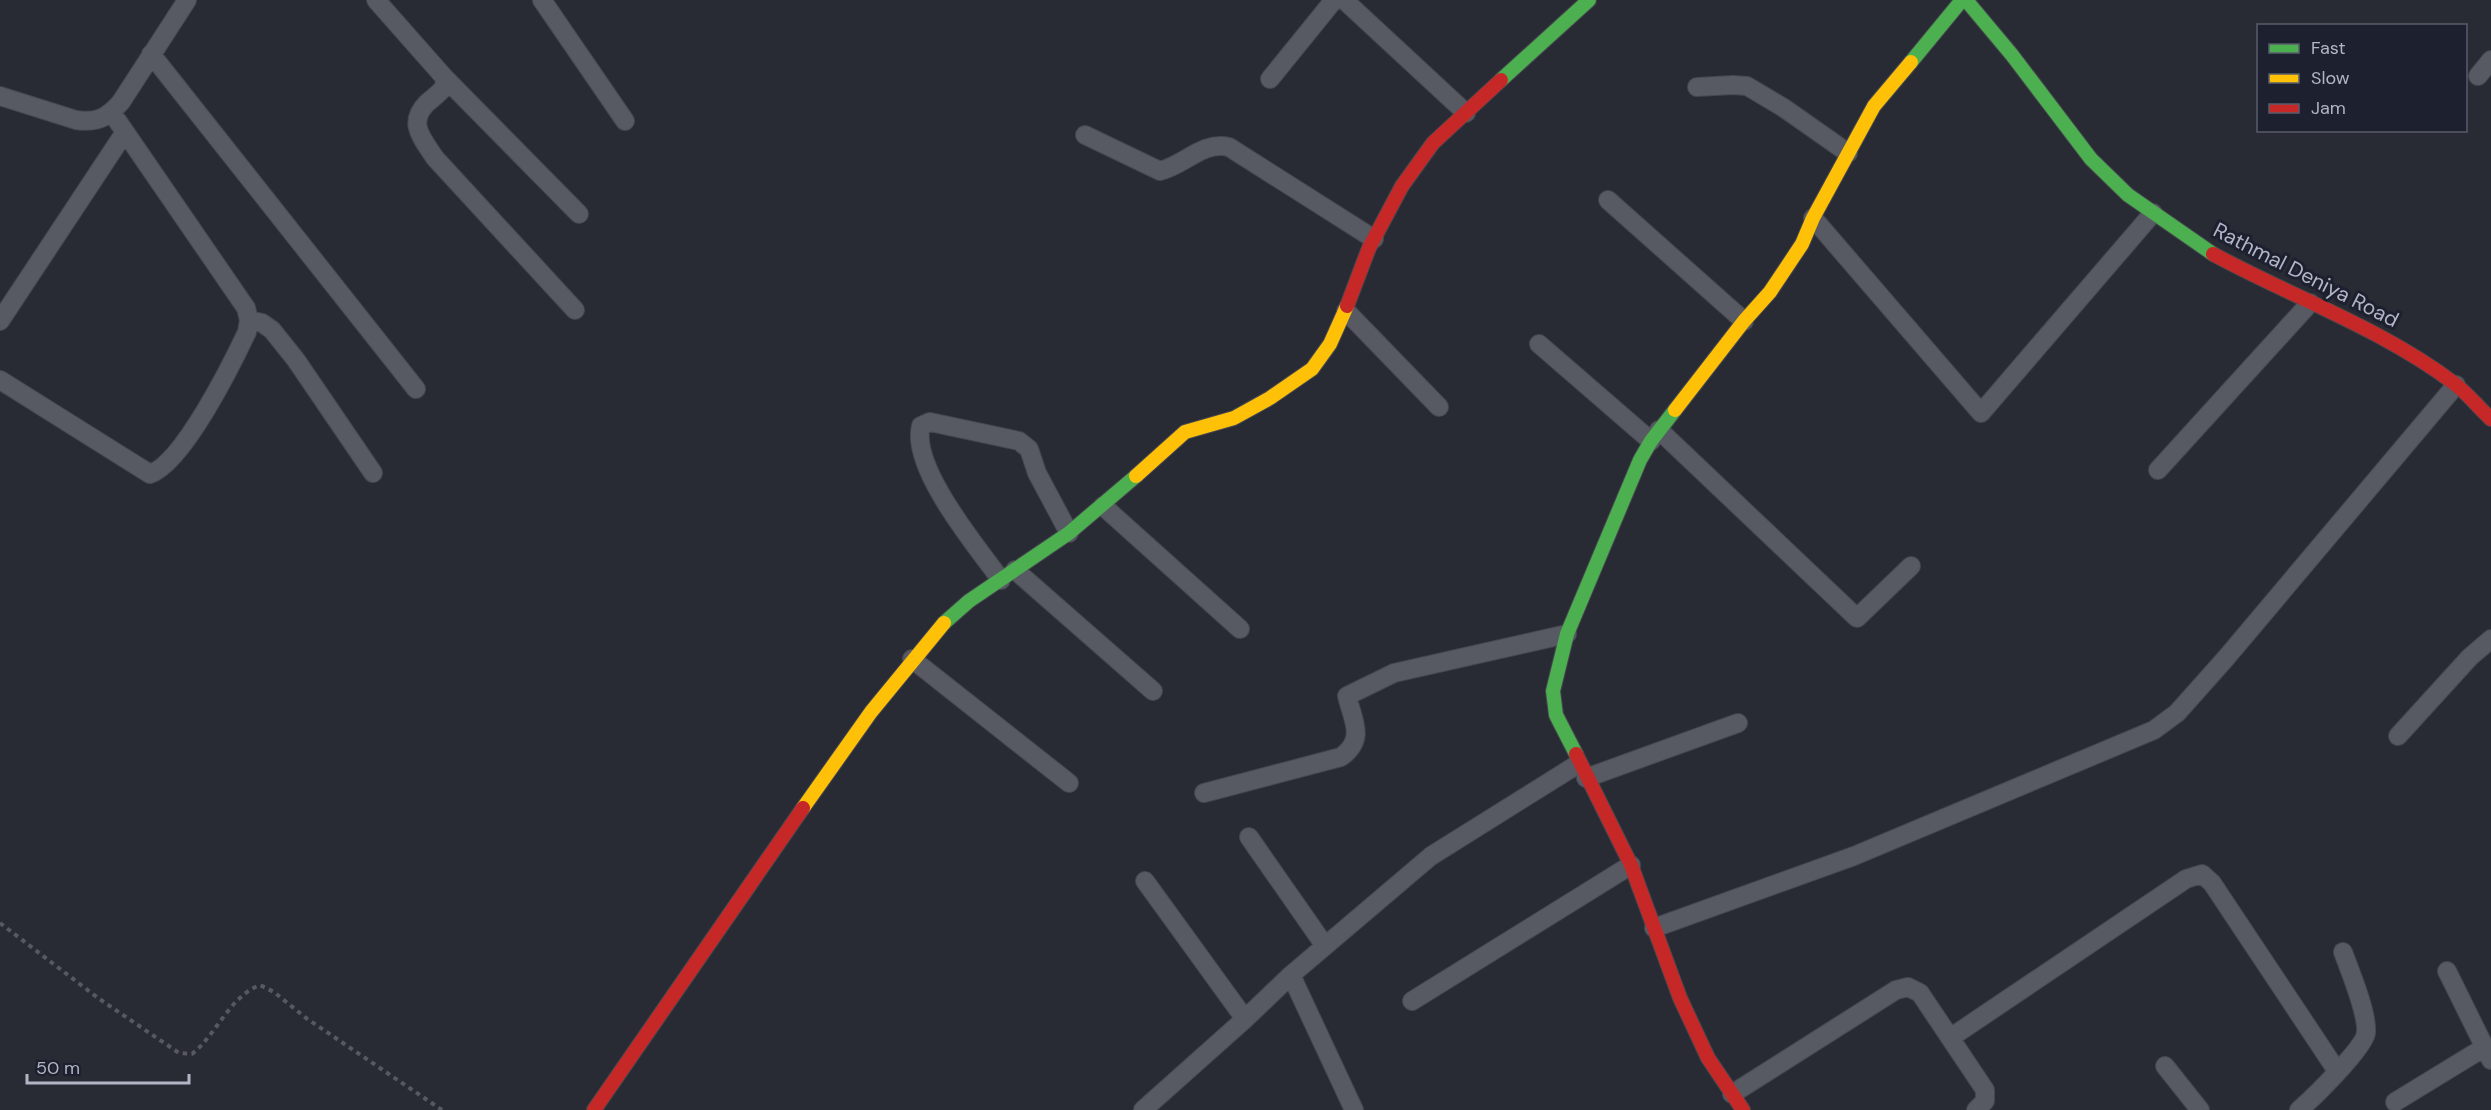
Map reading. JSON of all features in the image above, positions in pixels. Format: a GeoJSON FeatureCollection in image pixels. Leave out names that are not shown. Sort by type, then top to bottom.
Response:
{"type":"FeatureCollection","features":[{"type":"Feature","properties":{"kind":"street"},"geometry":{"type":"LineString","coordinates":[[0,96],[88,122],[101,120],[112,113],[121,102],[187,0]]}},
{"type":"Feature","properties":{"kind":"street"},"geometry":{"type":"LineString","coordinates":[[376,0],[444,76],[579,214]]}},
{"type":"Feature","properties":{"kind":"street"},"geometry":{"type":"LineString","coordinates":[[542,0],[625,121]]}},
{"type":"Feature","properties":{"kind":"street"},"geometry":{"type":"LineString","coordinates":[[1270,79],[1334,0]]}},
{"type":"Feature","properties":{"kind":"street"},"geometry":{"type":"LineString","coordinates":[[1344,0],[1466,113]]}},
{"type":"Feature","properties":{"kind":"street"},"geometry":{"type":"LineString","coordinates":[[594,1110],[749,883],[870,712],[940,627],[969,601],[1103,506],[1185,432],[1234,418],[1270,398],[1312,369],[1330,344],[1346,311],[1374,239],[1412,170],[1433,143],[1589,0]]}},
{"type":"Feature","properties":{"kind":"street"},"geometry":{"type":"LineString","coordinates":[[1743,1110],[1703,1048],[1680,998],[1631,865],[1556,715],[1553,691],[1567,634],[1640,460],[1655,436],[1744,321],[1770,292],[1802,244],[1813,218],[1874,106],[1964,0]]}},
{"type":"Feature","properties":{"kind":"street","name":"Rathmal Deniya Road"},"geometry":{"type":"LineString","coordinates":[[1964,0],[2012,55],[2091,159],[2128,195],[2213,254],[2260,280],[2400,347],[2456,385],[2491,419]]}},
{"type":"Feature","properties":{"kind":"street"},"geometry":{"type":"LineString","coordinates":[[151,54],[416,389]]}},
{"type":"Feature","properties":{"kind":"street"},"geometry":{"type":"LineString","coordinates":[[2478,76],[2491,60]]}},
{"type":"Feature","properties":{"kind":"street"},"geometry":{"type":"LineString","coordinates":[[444,76],[445,86],[420,111],[416,120],[419,133],[435,158],[575,310]]}},
{"type":"Feature","properties":{"kind":"street"},"geometry":{"type":"LineString","coordinates":[[1696,87],[1748,86],[1848,153]]}},
{"type":"Feature","properties":{"kind":"street"},"geometry":{"type":"LineString","coordinates":[[0,380],[150,474],[158,471],[175,453],[206,410],[247,332],[249,320],[246,308],[112,113]]}},
{"type":"Feature","properties":{"kind":"street"},"geometry":{"type":"LineString","coordinates":[[0,321],[125,132]]}},
{"type":"Feature","properties":{"kind":"street"},"geometry":{"type":"LineString","coordinates":[[1085,135],[1160,171],[1168,169],[1209,146],[1229,147],[1374,239]]}},
{"type":"Feature","properties":{"kind":"street"},"geometry":{"type":"LineString","coordinates":[[1608,200],[1744,321]]}},
{"type":"Feature","properties":{"kind":"street"},"geometry":{"type":"LineString","coordinates":[[1813,218],[1981,413],[2153,213]]}},
{"type":"Feature","properties":{"kind":"street"},"geometry":{"type":"LineString","coordinates":[[2158,470],[2310,303]]}},
{"type":"Feature","properties":{"kind":"street"},"geometry":{"type":"LineString","coordinates":[[1346,311],[1439,407]]}},
{"type":"Feature","properties":{"kind":"street"},"geometry":{"type":"LineString","coordinates":[[249,320],[262,323],[272,330],[296,360],[373,473]]}},
{"type":"Feature","properties":{"kind":"street"},"geometry":{"type":"LineString","coordinates":[[1539,344],[1655,436],[1857,618],[1911,566]]}},
{"type":"Feature","properties":{"kind":"street"},"geometry":{"type":"LineString","coordinates":[[1654,928],[1854,856],[2154,730],[2177,713],[2226,658],[2456,385]]}},
{"type":"Feature","properties":{"kind":"street"},"geometry":{"type":"LineString","coordinates":[[1069,532],[1037,473],[1029,449],[1019,441],[930,422],[921,426],[918,436],[938,492],[1008,575],[1153,691]]}},
{"type":"Feature","properties":{"kind":"street"},"geometry":{"type":"LineString","coordinates":[[1103,506],[1240,629]]}},
{"type":"Feature","properties":{"kind":"street"},"geometry":{"type":"LineString","coordinates":[[1204,793],[1341,757],[1352,748],[1357,735],[1347,696],[1394,674],[1567,634]]}},
{"type":"Feature","properties":{"kind":"street"},"geometry":{"type":"LineString","coordinates":[[2398,736],[2470,657],[2491,639]]}},
{"type":"Feature","properties":{"kind":"street"},"geometry":{"type":"LineString","coordinates":[[912,659],[1069,783]]}},
{"type":"Feature","properties":{"kind":"street"},"geometry":{"type":"LineString","coordinates":[[1143,1110],[1291,975],[1431,856],[1582,771],[1738,723]]}},
{"type":"Feature","properties":{"kind":"street"},"geometry":{"type":"LineString","coordinates":[[1249,837],[1325,946]]}},
{"type":"Feature","properties":{"kind":"street"},"geometry":{"type":"LineString","coordinates":[[1412,1001],[1631,865]]}},
{"type":"Feature","properties":{"kind":"street"},"geometry":{"type":"LineString","coordinates":[[1950,1038],[2186,879],[2202,874],[2212,883],[2337,1071]]}},
{"type":"Feature","properties":{"kind":"street"},"geometry":{"type":"LineString","coordinates":[[1145,881],[1245,1019]]}},
{"type":"Feature","properties":{"kind":"street"},"geometry":{"type":"LineString","coordinates":[[2299,1110],[2358,1049],[2366,1034],[2365,1018],[2343,951]]}},
{"type":"Feature","properties":{"kind":"street"},"geometry":{"type":"LineString","coordinates":[[2395,1102],[2488,1053],[2447,971]]}},
{"type":"Feature","properties":{"kind":"street"},"geometry":{"type":"LineString","coordinates":[[1291,975],[1354,1110]]}},
{"type":"Feature","properties":{"kind":"street"},"geometry":{"type":"LineString","coordinates":[[1732,1094],[1896,990],[1908,987],[1920,993],[1985,1090],[1985,1101],[1976,1110]]}},
{"type":"Feature","properties":{"kind":"street"},"geometry":{"type":"LineString","coordinates":[[2165,1066],[2200,1110]]}},
{"type":"Feature","properties":{"kind":"path"},"geometry":{"type":"LineString","coordinates":[[0,923],[98,998],[179,1053],[192,1054],[203,1045],[248,990],[260,985],[274,992],[306,1018],[442,1110]]}},
{"type":"Feature","properties":{"kind":"traffic: fast"},"geometry":{"type":"LineString","coordinates":[[1501,80],[1589,0]]}},
{"type":"Feature","properties":{"kind":"traffic: fast"},"geometry":{"type":"LineString","coordinates":[[1911,62],[1962,0]]}},
{"type":"Feature","properties":{"kind":"traffic: fast"},"geometry":{"type":"LineString","coordinates":[[1966,0],[2012,55],[2091,159],[2128,195],[2213,254]]}},
{"type":"Feature","properties":{"kind":"traffic: fast"},"geometry":{"type":"LineString","coordinates":[[1576,754],[1556,715],[1553,691],[1567,634],[1640,460],[1651,441],[1675,410]]}},
{"type":"Feature","properties":{"kind":"traffic: fast"},"geometry":{"type":"LineString","coordinates":[[944,623],[969,601],[1069,533],[1136,476]]}},
{"type":"Feature","properties":{"kind":"traffic: slow"},"geometry":{"type":"LineString","coordinates":[[1675,410],[1744,321],[1770,292],[1802,244],[1813,218],[1874,106],[1911,62]]}},
{"type":"Feature","properties":{"kind":"traffic: slow"},"geometry":{"type":"LineString","coordinates":[[1136,476],[1185,432],[1234,418],[1270,398],[1312,369],[1330,344],[1347,306]]}},
{"type":"Feature","properties":{"kind":"traffic: slow"},"geometry":{"type":"LineString","coordinates":[[803,808],[871,712],[944,623]]}},
{"type":"Feature","properties":{"kind":"traffic: jam"},"geometry":{"type":"LineString","coordinates":[[1347,306],[1369,248],[1402,186],[1433,143],[1501,80]]}},
{"type":"Feature","properties":{"kind":"traffic: jam"},"geometry":{"type":"LineString","coordinates":[[2213,254],[2337,314],[2427,364],[2455,384],[2491,419]]}},
{"type":"Feature","properties":{"kind":"traffic: jam"},"geometry":{"type":"LineString","coordinates":[[1576,754],[1631,865],[1680,998],[1708,1058],[1743,1110]]}},
{"type":"Feature","properties":{"kind":"traffic: jam"},"geometry":{"type":"LineString","coordinates":[[594,1110],[803,808]]}}]}
